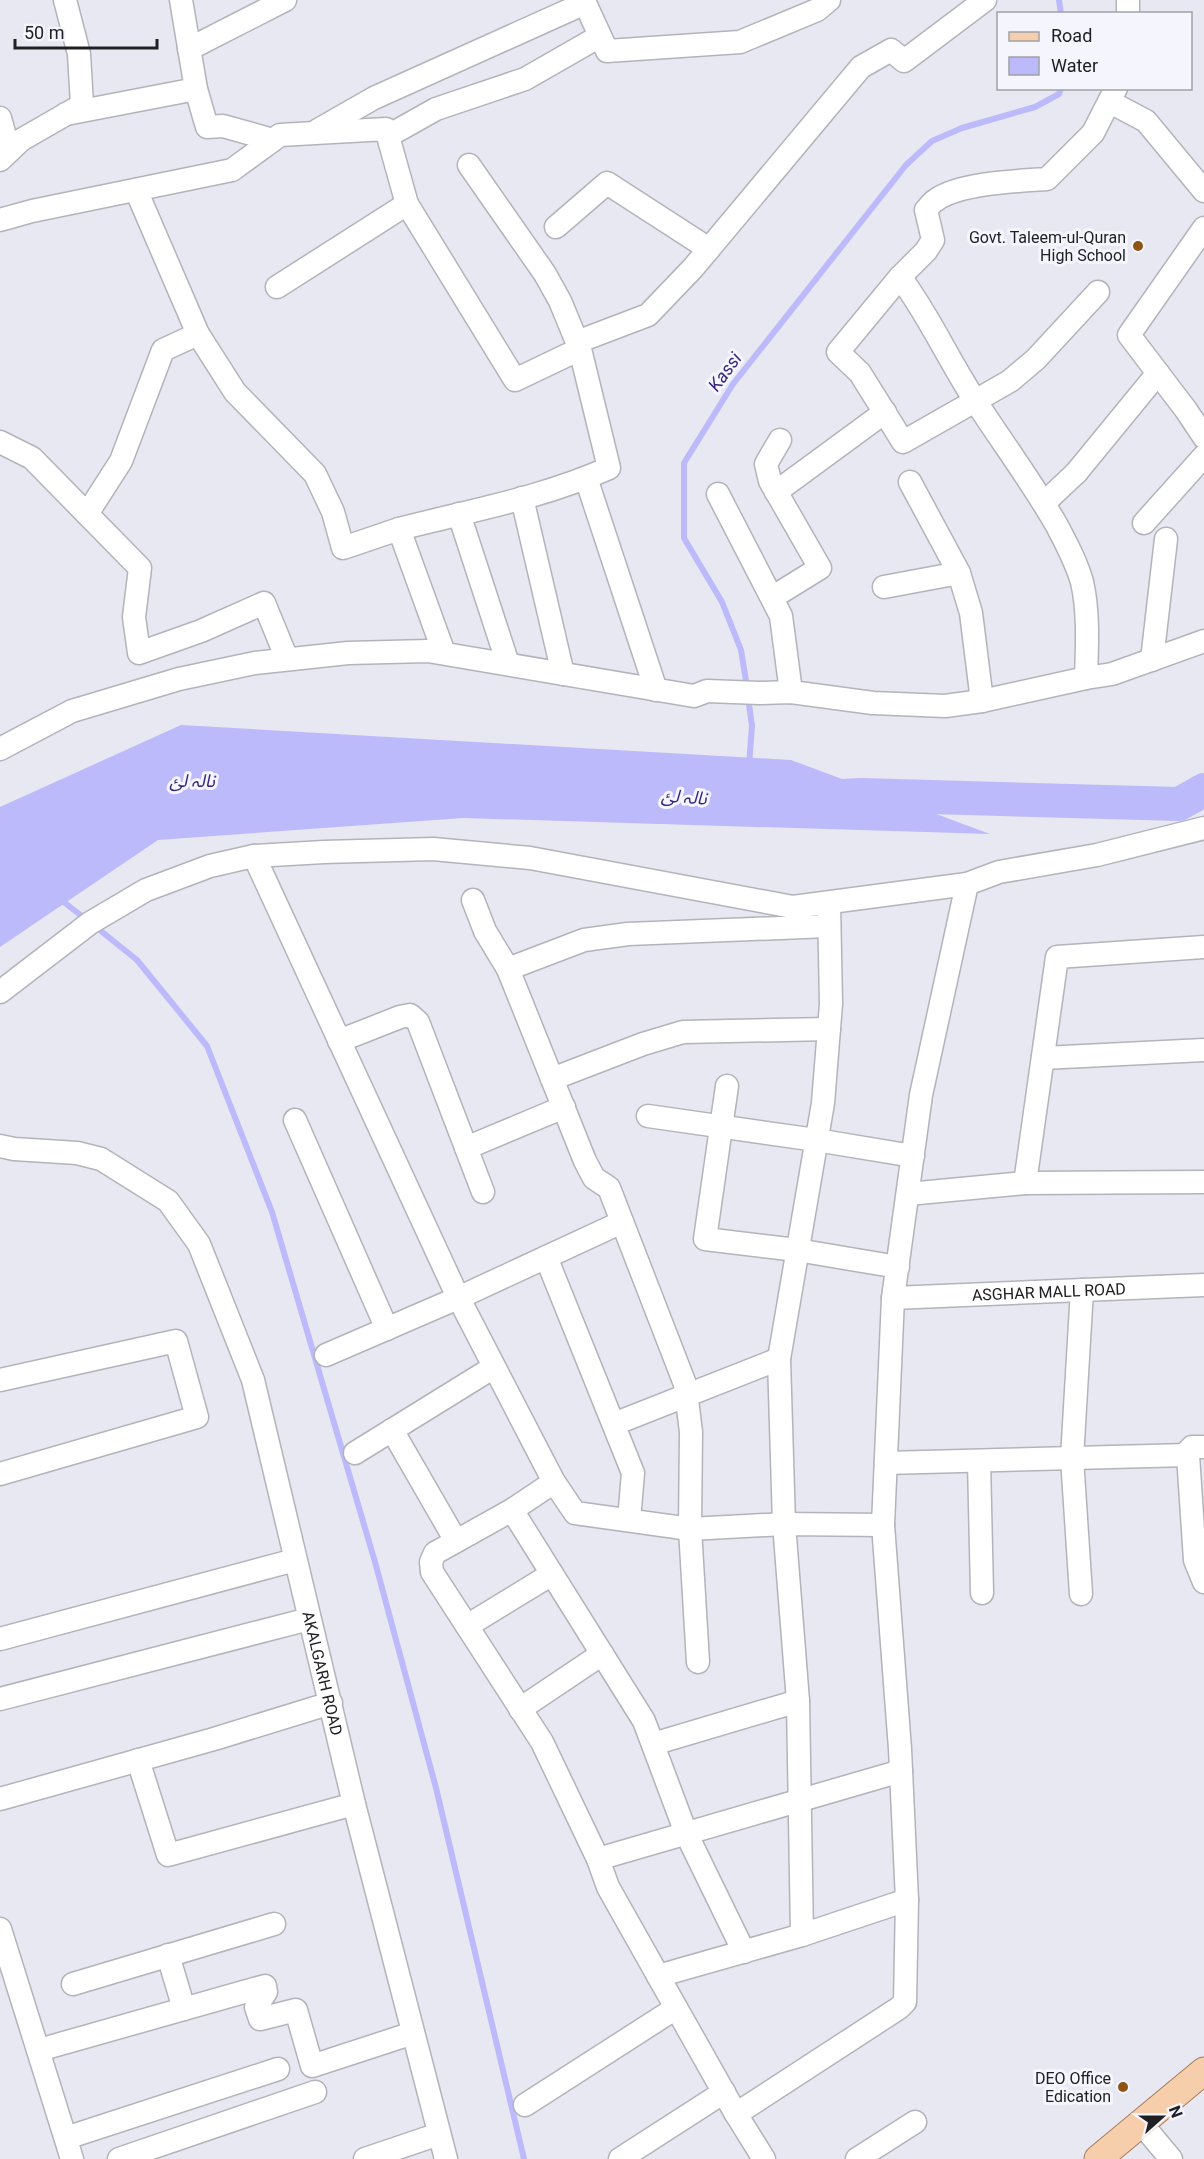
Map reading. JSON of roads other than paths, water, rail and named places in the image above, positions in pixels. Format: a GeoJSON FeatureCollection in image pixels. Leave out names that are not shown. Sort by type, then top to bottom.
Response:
{"type":"FeatureCollection","features":[{"type":"Feature","properties":{"kind":"main road"},"geometry":{"type":"LineString","coordinates":[[1098,2159],[1204,2071]]}},
{"type":"Feature","properties":{"kind":"street"},"geometry":{"type":"LineString","coordinates":[[5,155],[21,140],[81,105],[79,54],[65,0]]}},
{"type":"Feature","properties":{"kind":"street"},"geometry":{"type":"LineString","coordinates":[[182,0],[196,89],[207,127],[224,126],[273,140]]}},
{"type":"Feature","properties":{"kind":"street"},"geometry":{"type":"LineString","coordinates":[[189,49],[285,0]]}},
{"type":"Feature","properties":{"kind":"street"},"geometry":{"type":"LineString","coordinates":[[313,133],[374,98],[584,2],[607,51],[740,42],[817,10],[829,0]]}},
{"type":"Feature","properties":{"kind":"street"},"geometry":{"type":"LineString","coordinates":[[0,220],[32,211],[232,170],[280,135],[386,129],[407,204],[515,380],[579,345],[648,315],[709,249],[861,67],[891,50],[904,61],[985,0]]}},
{"type":"Feature","properties":{"kind":"street"},"geometry":{"type":"LineString","coordinates":[[388,136],[436,109],[525,80],[600,36]]}},
{"type":"Feature","properties":{"kind":"street"},"geometry":{"type":"LineString","coordinates":[[66,114],[196,89]]}},
{"type":"Feature","properties":{"kind":"street"},"geometry":{"type":"LineString","coordinates":[[1098,292],[1010,381],[903,442],[860,373],[838,352],[900,277],[926,251],[933,240],[926,210],[936,200],[959,191],[1009,181],[1047,179],[1093,133],[1113,95],[1146,121],[1204,191]]}},
{"type":"Feature","properties":{"kind":"street"},"geometry":{"type":"LineString","coordinates":[[0,118],[5,155]]}},
{"type":"Feature","properties":{"kind":"street"},"geometry":{"type":"LineString","coordinates":[[136,190],[198,334],[236,392],[315,474],[333,512],[344,548],[399,529],[522,498],[586,478],[609,468],[579,345],[561,301],[470,165]]}},
{"type":"Feature","properties":{"kind":"street"},"geometry":{"type":"LineString","coordinates":[[556,227],[607,183],[709,249]]}},
{"type":"Feature","properties":{"kind":"street"},"geometry":{"type":"LineString","coordinates":[[277,287],[407,204]]}},
{"type":"Feature","properties":{"kind":"street"},"geometry":{"type":"LineString","coordinates":[[1204,228],[1129,335],[1158,373],[1195,405],[1204,437]]}},
{"type":"Feature","properties":{"kind":"street"},"geometry":{"type":"LineString","coordinates":[[900,277],[919,303],[947,356],[975,400],[1044,503],[1074,557],[1083,584],[1088,630],[1086,678]]}},
{"type":"Feature","properties":{"kind":"street"},"geometry":{"type":"LineString","coordinates":[[87,514],[121,461],[163,350],[198,334]]}},
{"type":"Feature","properties":{"kind":"street"},"geometry":{"type":"LineString","coordinates":[[1044,503],[1077,473],[1158,373]]}},
{"type":"Feature","properties":{"kind":"street"},"geometry":{"type":"LineString","coordinates":[[776,492],[885,412]]}},
{"type":"Feature","properties":{"kind":"street"},"geometry":{"type":"LineString","coordinates":[[773,597],[820,568],[770,481],[766,465],[780,440]]}},
{"type":"Feature","properties":{"kind":"street"},"geometry":{"type":"LineString","coordinates":[[0,442],[32,458],[140,568],[134,617],[139,653],[264,603],[287,659]]}},
{"type":"Feature","properties":{"kind":"street"},"geometry":{"type":"LineString","coordinates":[[1144,523],[1204,456]]}},
{"type":"Feature","properties":{"kind":"street"},"geometry":{"type":"LineString","coordinates":[[586,478],[656,690]]}},
{"type":"Feature","properties":{"kind":"street"},"geometry":{"type":"LineString","coordinates":[[910,482],[959,573],[971,613],[982,701]]}},
{"type":"Feature","properties":{"kind":"street"},"geometry":{"type":"LineString","coordinates":[[718,494],[781,616],[791,692]]}},
{"type":"Feature","properties":{"kind":"street"},"geometry":{"type":"LineString","coordinates":[[522,498],[563,674]]}},
{"type":"Feature","properties":{"kind":"street"},"geometry":{"type":"LineString","coordinates":[[459,514],[508,664]]}},
{"type":"Feature","properties":{"kind":"street"},"geometry":{"type":"LineString","coordinates":[[399,529],[444,653]]}},
{"type":"Feature","properties":{"kind":"street"},"geometry":{"type":"LineString","coordinates":[[1152,660],[1166,539]]}},
{"type":"Feature","properties":{"kind":"street"},"geometry":{"type":"LineString","coordinates":[[884,587],[959,573]]}},
{"type":"Feature","properties":{"kind":"street"},"geometry":{"type":"LineString","coordinates":[[0,749],[72,711],[179,679],[255,663],[348,653],[428,651],[694,696],[707,692],[791,692],[894,704],[945,706],[982,701],[1112,674],[1204,641]]}},
{"type":"Feature","properties":{"kind":"street"},"geometry":{"type":"LineString","coordinates":[[0,992],[90,922],[146,890],[210,866],[254,856],[433,849],[530,858],[793,907],[968,884],[999,872],[1097,855],[1204,828]]}},
{"type":"Feature","properties":{"kind":"street"},"geometry":{"type":"LineString","coordinates":[[254,856],[458,1298],[554,1482],[575,1513],[690,1529],[784,1524],[884,1525]]}},
{"type":"Feature","properties":{"kind":"street"},"geometry":{"type":"LineString","coordinates":[[736,2114],[905,2002],[907,1900],[901,1771],[884,1525],[893,1298],[921,1095],[968,884]]}},
{"type":"Feature","properties":{"kind":"street"},"geometry":{"type":"LineString","coordinates":[[473,900],[485,931],[508,969],[585,1161],[594,1178],[609,1188],[685,1384],[691,1432],[690,1529],[698,1662]]}},
{"type":"Feature","properties":{"kind":"street"},"geometry":{"type":"LineString","coordinates":[[802,1935],[798,1701],[784,1524],[779,1359],[823,1103],[831,1004],[829,903]]}},
{"type":"Feature","properties":{"kind":"street"},"geometry":{"type":"LineString","coordinates":[[508,969],[584,940],[628,934],[829,926]]}},
{"type":"Feature","properties":{"kind":"street"},"geometry":{"type":"LineString","coordinates":[[1025,1182],[1057,957],[1204,947]]}},
{"type":"Feature","properties":{"kind":"street"},"geometry":{"type":"LineString","coordinates":[[339,1041],[400,1017],[410,1016],[418,1022],[483,1192]]}},
{"type":"Feature","properties":{"kind":"street"},"geometry":{"type":"LineString","coordinates":[[552,1079],[643,1044],[683,1032],[829,1029]]}},
{"type":"Feature","properties":{"kind":"street"},"geometry":{"type":"LineString","coordinates":[[1043,1058],[1204,1050]]}},
{"type":"Feature","properties":{"kind":"street"},"geometry":{"type":"LineString","coordinates":[[727,1086],[705,1239],[797,1250],[898,1267]]}},
{"type":"Feature","properties":{"kind":"street"},"geometry":{"type":"LineString","coordinates":[[466,1148],[564,1107]]}},
{"type":"Feature","properties":{"kind":"street"},"geometry":{"type":"LineString","coordinates":[[648,1116],[913,1156]]}},
{"type":"Feature","properties":{"kind":"street"},"geometry":{"type":"LineString","coordinates":[[295,1120],[387,1329]]}},
{"type":"Feature","properties":{"kind":"street","name":"AKALGARH ROAD"},"geometry":{"type":"LineString","coordinates":[[0,1146],[77,1153],[101,1160],[168,1202],[199,1244],[253,1380],[354,1804],[446,2159]]}},
{"type":"Feature","properties":{"kind":"street"},"geometry":{"type":"LineString","coordinates":[[908,1194],[1025,1182],[1204,1182]]}},
{"type":"Feature","properties":{"kind":"street"},"geometry":{"type":"LineString","coordinates":[[326,1355],[458,1298],[622,1222]]}},
{"type":"Feature","properties":{"kind":"street"},"geometry":{"type":"LineString","coordinates":[[546,1257],[633,1473],[629,1520]]}},
{"type":"Feature","properties":{"kind":"street","name":"ASGHAR MALL ROAD"},"geometry":{"type":"LineString","coordinates":[[893,1298],[1204,1286]]}},
{"type":"Feature","properties":{"kind":"street"},"geometry":{"type":"LineString","coordinates":[[1081,1594],[1072,1458],[1082,1290]]}},
{"type":"Feature","properties":{"kind":"street"},"geometry":{"type":"LineString","coordinates":[[0,1380],[176,1341],[198,1417],[0,1473]]}},
{"type":"Feature","properties":{"kind":"street"},"geometry":{"type":"LineString","coordinates":[[614,1424],[779,1359]]}},
{"type":"Feature","properties":{"kind":"street"},"geometry":{"type":"LineString","coordinates":[[354,1453],[494,1367]]}},
{"type":"Feature","properties":{"kind":"street"},"geometry":{"type":"LineString","coordinates":[[392,1430],[456,1541]]}},
{"type":"Feature","properties":{"kind":"street"},"geometry":{"type":"LineString","coordinates":[[886,1463],[1072,1458],[1196,1451],[1195,1560],[1204,1582]]}},
{"type":"Feature","properties":{"kind":"street"},"geometry":{"type":"LineString","coordinates":[[979,1461],[982,1593]]}},
{"type":"Feature","properties":{"kind":"street"},"geometry":{"type":"LineString","coordinates":[[554,1482],[512,1510],[435,1553],[431,1562],[432,1572],[542,1742],[598,1859],[608,1887],[736,2114],[764,2159]]}},
{"type":"Feature","properties":{"kind":"street"},"geometry":{"type":"LineString","coordinates":[[512,1510],[644,1721],[686,1833],[744,1952]]}},
{"type":"Feature","properties":{"kind":"street"},"geometry":{"type":"LineString","coordinates":[[0,1639],[295,1560]]}},
{"type":"Feature","properties":{"kind":"street"},"geometry":{"type":"LineString","coordinates":[[467,1626],[552,1574]]}},
{"type":"Feature","properties":{"kind":"street"},"geometry":{"type":"LineString","coordinates":[[0,1699],[309,1619]]}},
{"type":"Feature","properties":{"kind":"street"},"geometry":{"type":"LineString","coordinates":[[520,1709],[602,1654]]}},
{"type":"Feature","properties":{"kind":"street"},"geometry":{"type":"LineString","coordinates":[[653,1744],[798,1701]]}},
{"type":"Feature","properties":{"kind":"street"},"geometry":{"type":"LineString","coordinates":[[0,1799],[331,1703]]}},
{"type":"Feature","properties":{"kind":"street"},"geometry":{"type":"LineString","coordinates":[[138,1760],[168,1855],[354,1804]]}},
{"type":"Feature","properties":{"kind":"street"},"geometry":{"type":"LineString","coordinates":[[598,1859],[901,1771]]}},
{"type":"Feature","properties":{"kind":"street"},"geometry":{"type":"LineString","coordinates":[[658,1976],[802,1935],[907,1900]]}},
{"type":"Feature","properties":{"kind":"street"},"geometry":{"type":"LineString","coordinates":[[73,1984],[274,1924]]}},
{"type":"Feature","properties":{"kind":"street"},"geometry":{"type":"LineString","coordinates":[[0,1929],[69,2148],[278,2069]]}},
{"type":"Feature","properties":{"kind":"street"},"geometry":{"type":"LineString","coordinates":[[168,1955],[184,2009]]}},
{"type":"Feature","properties":{"kind":"street"},"geometry":{"type":"LineString","coordinates":[[39,2050],[265,1986],[266,1992],[256,2007],[260,2019],[296,2010],[312,2066],[413,2033]]}},
{"type":"Feature","properties":{"kind":"street"},"geometry":{"type":"LineString","coordinates":[[525,2105],[676,2008]]}},
{"type":"Feature","properties":{"kind":"street"},"geometry":{"type":"LineString","coordinates":[[119,2159],[315,2092]]}},
{"type":"Feature","properties":{"kind":"street"},"geometry":{"type":"LineString","coordinates":[[620,2159],[724,2092]]}},
{"type":"Feature","properties":{"kind":"street"},"geometry":{"type":"LineString","coordinates":[[857,2159],[915,2122]]}},
{"type":"Feature","properties":{"kind":"street"},"geometry":{"type":"LineString","coordinates":[[1142,2123],[1171,2159]]}},
{"type":"Feature","properties":{"kind":"street"},"geometry":{"type":"LineString","coordinates":[[365,2159],[439,2134]]}},
{"type":"Feature","properties":{"kind":"water","name":"نالہ لئ"},"geometry":{"type":"Polygon","coordinates":[[[181,725],[791,760],[990,834],[463,818],[158,840],[0,947],[0,807],[181,725]]]}},
{"type":"Feature","properties":{"kind":"waterway","name":"Kassi"},"geometry":{"type":"LineString","coordinates":[[1059,0],[1061,12]]}},
{"type":"Feature","properties":{"kind":"waterway","name":"Kassi"},"geometry":{"type":"LineString","coordinates":[[747,687],[741,650],[722,602],[684,538],[684,463],[733,384],[906,165],[932,141],[962,128],[1035,107],[1059,94],[1060,90]]}},
{"type":"Feature","properties":{"kind":"waterway","name":"Kassi"},"geometry":{"type":"LineString","coordinates":[[748,697],[752,726],[749,765]]}},
{"type":"Feature","properties":{"kind":"waterway","name":"نالہ لئ"},"geometry":{"type":"LineString","coordinates":[[841,796],[1179,804],[1204,790]]}},
{"type":"Feature","properties":{"kind":"waterway"},"geometry":{"type":"LineString","coordinates":[[60,899],[88,921]]}},
{"type":"Feature","properties":{"kind":"waterway"},"geometry":{"type":"LineString","coordinates":[[96,927],[137,960],[207,1046],[272,1212],[375,1562],[436,1788],[524,2159]]}},
{"type":"Feature","properties":{"kind":"place","name":"Govt. Taleem-ul-Quran High School"},"geometry":{"type":"Point","coordinates":[1138,246]}},
{"type":"Feature","properties":{"kind":"place","name":"DEO Office Edication"},"geometry":{"type":"Point","coordinates":[1123,2087]}}]}
